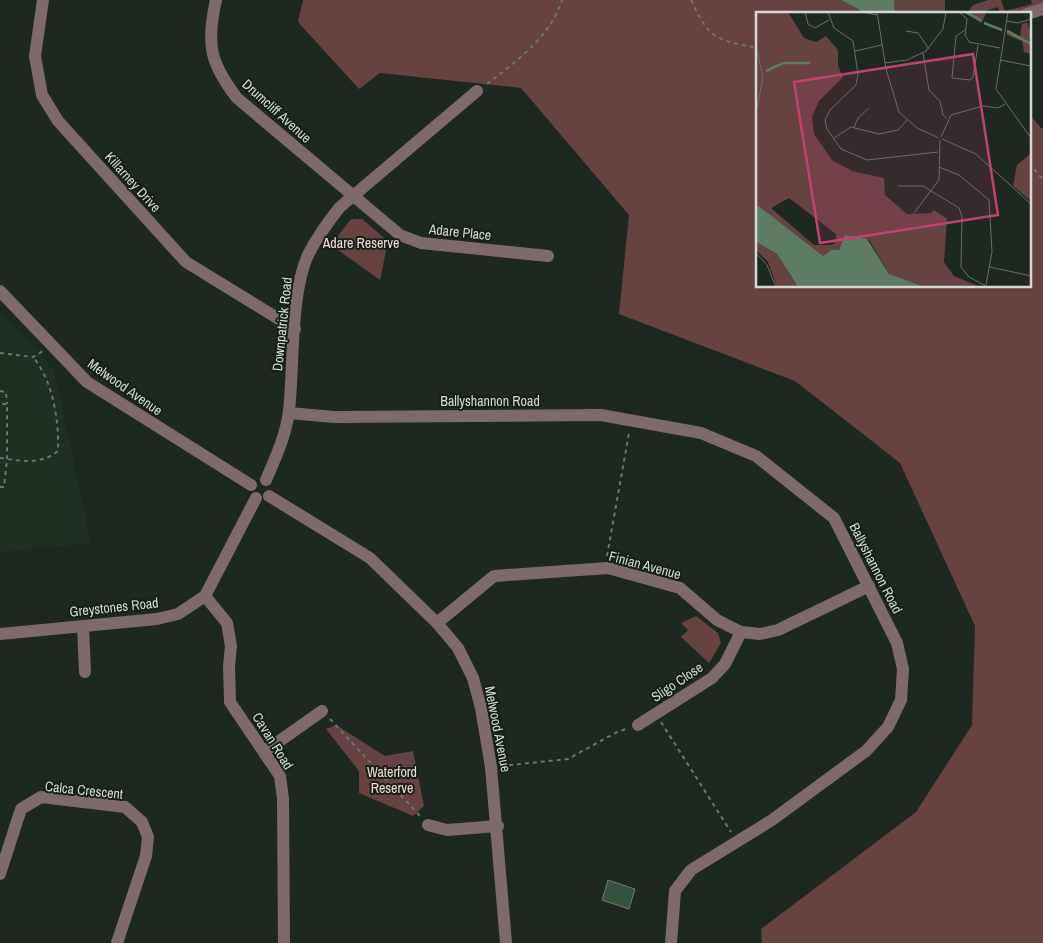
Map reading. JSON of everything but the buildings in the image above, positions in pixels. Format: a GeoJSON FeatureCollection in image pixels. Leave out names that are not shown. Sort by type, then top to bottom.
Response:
{"type":"FeatureCollection","features":[{"type":"Feature","properties":{"kind":"street","name":"Killarney Drive"},"geometry":{"type":"LineString","coordinates":[[43,0],[35,56],[42,95],[58,121],[186,262],[295,328]]}},
{"type":"Feature","properties":{"kind":"street","name":"Drumcliff Avenue"},"geometry":{"type":"LineString","coordinates":[[216,0],[211,23],[211,47],[220,75],[237,98],[354,197]]}},
{"type":"Feature","properties":{"kind":"street"},"geometry":{"type":"LineString","coordinates":[[1030,13],[1043,9]]}},
{"type":"Feature","properties":{"kind":"street","name":"Downpatrick Road"},"geometry":{"type":"LineString","coordinates":[[266,480],[281,448],[289,413],[299,288],[308,256],[322,230],[340,207],[477,91]]}},
{"type":"Feature","properties":{"kind":"street","name":"Adare Place"},"geometry":{"type":"LineString","coordinates":[[354,197],[400,235],[421,244],[548,256]]}},
{"type":"Feature","properties":{"kind":"street","name":"Melwood Avenue"},"geometry":{"type":"LineString","coordinates":[[0,291],[71,367],[93,386],[251,484]]}},
{"type":"Feature","properties":{"kind":"street","name":"Ballyshannon Road"},"geometry":{"type":"LineString","coordinates":[[289,413],[334,417],[601,415],[701,433],[756,456],[834,518],[897,643],[903,669],[901,700],[888,727],[866,750],[772,820],[691,870],[675,891],[671,943]]}},
{"type":"Feature","properties":{"kind":"street"},"geometry":{"type":"LineString","coordinates":[[256,479],[266,480],[271,485],[262,497],[250,491],[251,484],[256,479]]}},
{"type":"Feature","properties":{"kind":"street","name":"Melwood Avenue"},"geometry":{"type":"LineString","coordinates":[[262,497],[370,558],[437,623],[458,648],[473,678],[481,708],[491,767],[498,826],[506,943]]}},
{"type":"Feature","properties":{"kind":"street","name":"Greystones Road"},"geometry":{"type":"LineString","coordinates":[[0,634],[157,619],[178,614],[205,596],[262,497]]}},
{"type":"Feature","properties":{"kind":"street","name":"Finian Avenue"},"geometry":{"type":"LineString","coordinates":[[437,623],[494,576],[608,568],[680,588],[718,620],[741,632],[760,634],[778,630],[869,586]]}},
{"type":"Feature","properties":{"kind":"street","name":"Cavan Road"},"geometry":{"type":"LineString","coordinates":[[205,596],[227,623],[232,646],[229,666],[230,702],[280,776],[283,799],[284,943]]}},
{"type":"Feature","properties":{"kind":"street"},"geometry":{"type":"LineString","coordinates":[[84,626],[85,672]]}},
{"type":"Feature","properties":{"kind":"street","name":"Sligo Close"},"geometry":{"type":"LineString","coordinates":[[638,725],[712,678],[724,664],[741,632]]}},
{"type":"Feature","properties":{"kind":"street"},"geometry":{"type":"LineString","coordinates":[[264,752],[322,710]]}},
{"type":"Feature","properties":{"kind":"street","name":"Calca Crescent"},"geometry":{"type":"LineString","coordinates":[[0,874],[21,809],[41,797],[125,808],[142,822],[148,838],[146,856],[117,943]]}},
{"type":"Feature","properties":{"kind":"street"},"geometry":{"type":"LineString","coordinates":[[428,825],[448,830],[498,826]]}},
{"type":"Feature","properties":{"kind":"path"},"geometry":{"type":"LineString","coordinates":[[477,91],[513,64],[547,30],[556,18],[562,0]]}},
{"type":"Feature","properties":{"kind":"path"},"geometry":{"type":"LineString","coordinates":[[691,0],[703,26],[721,41],[756,48]]}},
{"type":"Feature","properties":{"kind":"path"},"geometry":{"type":"LineString","coordinates":[[1030,164],[1043,180]]}},
{"type":"Feature","properties":{"kind":"path"},"geometry":{"type":"LineString","coordinates":[[0,353],[33,357],[43,351]]}},
{"type":"Feature","properties":{"kind":"path"},"geometry":{"type":"LineString","coordinates":[[0,458],[34,462],[49,458],[58,451],[59,430],[51,393],[44,371],[33,357]]}},
{"type":"Feature","properties":{"kind":"path"},"geometry":{"type":"LineString","coordinates":[[0,391],[6,392],[7,459],[4,487],[0,487]]}},
{"type":"Feature","properties":{"kind":"path"},"geometry":{"type":"LineString","coordinates":[[2,404],[7,404]]}},
{"type":"Feature","properties":{"kind":"path"},"geometry":{"type":"LineString","coordinates":[[608,568],[607,558],[632,420]]}},
{"type":"Feature","properties":{"kind":"path"},"geometry":{"type":"LineString","coordinates":[[322,710],[428,825]]}},
{"type":"Feature","properties":{"kind":"path"},"geometry":{"type":"LineString","coordinates":[[656,714],[736,841]]}},
{"type":"Feature","properties":{"kind":"path"},"geometry":{"type":"LineString","coordinates":[[491,767],[568,759],[617,732],[638,725]]}},
{"type":"Feature","properties":{"kind":"shaded area"},"geometry":{"type":"Polygon","coordinates":[[[841,0],[894,0],[895,12],[863,12],[841,0]]]}},
{"type":"Feature","properties":{"kind":"shaded area"},"geometry":{"type":"Polygon","coordinates":[[[0,311],[54,370],[91,543],[0,552],[0,311]]]}},
{"type":"Feature","properties":{"kind":"green space"},"geometry":{"type":"Polygon","coordinates":[[[303,0],[841,0],[863,12],[756,12],[756,288],[1030,288],[1030,115],[1043,130],[1043,943],[762,943],[761,929],[916,812],[972,725],[975,626],[900,463],[795,381],[619,314],[629,215],[521,88],[380,73],[359,89],[298,22],[303,0]]]}},
{"type":"Feature","properties":{"kind":"green space"},"geometry":{"type":"Polygon","coordinates":[[[894,0],[945,0],[945,12],[895,12],[894,0]]]}},
{"type":"Feature","properties":{"kind":"green space"},"geometry":{"type":"Polygon","coordinates":[[[988,0],[1001,0],[1005,11],[1032,4],[1031,0],[1043,0],[1043,7],[1022,12],[1000,12],[998,7],[982,12],[968,12],[973,5],[988,0]]]}},
{"type":"Feature","properties":{"kind":"green space","name":"Adare Reserve"},"geometry":{"type":"Polygon","coordinates":[[[351,219],[362,219],[388,241],[380,280],[331,245],[351,219]]]}},
{"type":"Feature","properties":{"kind":"green space"},"geometry":{"type":"Polygon","coordinates":[[[696,616],[718,633],[721,643],[709,663],[681,637],[688,630],[681,623],[696,616]]]}},
{"type":"Feature","properties":{"kind":"green space","name":"Waterford Reserve"},"geometry":{"type":"Polygon","coordinates":[[[336,725],[385,756],[413,751],[424,806],[413,816],[359,793],[359,771],[326,729],[336,725]]]}}]}
